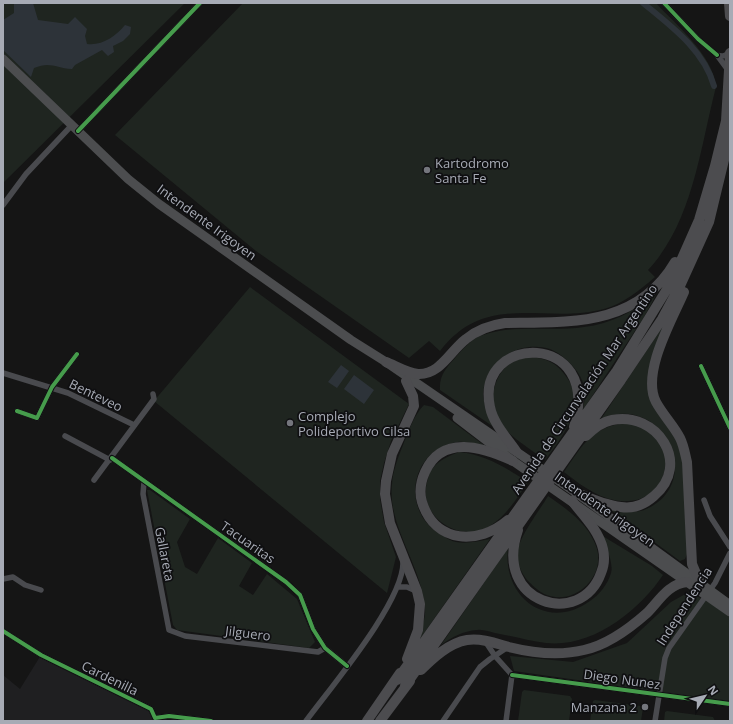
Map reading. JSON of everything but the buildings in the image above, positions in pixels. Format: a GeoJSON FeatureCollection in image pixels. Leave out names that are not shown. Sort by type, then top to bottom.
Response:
{"type":"FeatureCollection","features":[{"type":"Feature","properties":{"kind":"highway"},"geometry":{"type":"LineString","coordinates":[[729,3],[730,16]]}},
{"type":"Feature","properties":{"kind":"highway"},"geometry":{"type":"LineString","coordinates":[[386,362],[412,373],[425,374],[440,366],[469,336],[492,326],[505,323],[589,320],[602,318],[626,308],[643,298],[670,270],[708,191],[726,121],[730,52]]}},
{"type":"Feature","properties":{"kind":"highway","name":"Avenida de Circunvalación Mar Argentino"},"geometry":{"type":"LineString","coordinates":[[573,440],[621,380],[662,319],[680,286],[708,222],[730,135]]}},
{"type":"Feature","properties":{"kind":"highway","name":"Avenida de Circunvalación Mar Argentino"},"geometry":{"type":"LineString","coordinates":[[519,516],[573,440],[672,281],[696,227],[708,191]]}},
{"type":"Feature","properties":{"kind":"highway"},"geometry":{"type":"LineString","coordinates":[[700,586],[692,564],[687,462],[677,433],[656,401],[653,389],[652,374],[658,353],[693,271],[708,222]]}},
{"type":"Feature","properties":{"kind":"highway"},"geometry":{"type":"LineString","coordinates":[[515,456],[490,408],[488,395],[492,378],[500,366],[510,358],[520,354],[537,352],[549,354],[565,365],[572,374],[579,398],[579,407],[573,440]]}},
{"type":"Feature","properties":{"kind":"highway"},"geometry":{"type":"LineString","coordinates":[[401,683],[418,630],[420,604],[417,591],[390,523],[385,494],[392,454],[414,406],[414,396],[406,381]]}},
{"type":"Feature","properties":{"kind":"highway"},"geometry":{"type":"LineString","coordinates":[[573,440],[611,420],[625,419],[640,421],[653,428],[662,438],[668,450],[670,463],[668,478],[659,492],[650,500],[639,506],[622,507],[573,497]]}},
{"type":"Feature","properties":{"kind":"highway"},"geometry":{"type":"LineString","coordinates":[[515,456],[470,447],[447,450],[439,454],[427,468],[421,488],[422,501],[432,520],[444,532],[456,536],[475,536],[488,533],[519,516]]}},
{"type":"Feature","properties":{"kind":"highway"},"geometry":{"type":"LineString","coordinates":[[519,516],[513,554],[514,569],[520,582],[528,592],[542,601],[561,604],[578,599],[595,585],[602,571],[604,550],[596,532],[573,497]]}},
{"type":"Feature","properties":{"kind":"highway"},"geometry":{"type":"LineString","coordinates":[[380,721],[401,683],[519,516]]}},
{"type":"Feature","properties":{"kind":"highway"},"geometry":{"type":"LineString","coordinates":[[367,721],[401,683],[455,644],[466,640],[486,641],[509,647],[552,654],[574,652],[591,648],[621,633],[647,612],[670,588],[676,584],[687,582]]}},
{"type":"Feature","properties":{"kind":"main road","name":"Intendente Irigoyen"},"geometry":{"type":"LineString","coordinates":[[3,59],[143,191],[351,340],[386,362],[515,456]]}},
{"type":"Feature","properties":{"kind":"main road","name":"Intendente Irigoyen"},"geometry":{"type":"LineString","coordinates":[[351,340],[365,353],[724,603],[730,612]]}},
{"type":"Feature","properties":{"kind":"main road","name":"Intendente Irigoyen"},"geometry":{"type":"LineString","coordinates":[[573,497],[687,582],[700,586]]}},
{"type":"Feature","properties":{"kind":"street"},"geometry":{"type":"LineString","coordinates":[[3,205],[26,174],[75,128],[200,3]]}},
{"type":"Feature","properties":{"kind":"street"},"geometry":{"type":"LineString","coordinates":[[664,3],[717,55],[729,73]]}},
{"type":"Feature","properties":{"kind":"street"},"geometry":{"type":"LineString","coordinates":[[717,55],[722,57],[730,52]]}},
{"type":"Feature","properties":{"kind":"street"},"geometry":{"type":"LineString","coordinates":[[17,411],[36,418],[52,387],[77,354]]}},
{"type":"Feature","properties":{"kind":"street"},"geometry":{"type":"LineString","coordinates":[[701,366],[730,428]]}},
{"type":"Feature","properties":{"kind":"street","name":"Benteveo"},"geometry":{"type":"LineString","coordinates":[[3,373],[52,387],[77,397],[134,425]]}},
{"type":"Feature","properties":{"kind":"street"},"geometry":{"type":"LineString","coordinates":[[94,480],[154,399],[153,394]]}},
{"type":"Feature","properties":{"kind":"street","name":"Tacuaritas"},"geometry":{"type":"LineString","coordinates":[[65,436],[111,459],[246,552],[297,591],[302,598],[313,629],[324,648],[347,666]]}},
{"type":"Feature","properties":{"kind":"street","name":"Gallareta"},"geometry":{"type":"LineString","coordinates":[[144,482],[143,494],[168,630]]}},
{"type":"Feature","properties":{"kind":"street"},"geometry":{"type":"LineString","coordinates":[[704,500],[710,516],[730,547]]}},
{"type":"Feature","properties":{"kind":"street","name":"Independencia"},"geometry":{"type":"LineString","coordinates":[[656,721],[665,658],[669,648],[715,583],[730,553]]}},
{"type":"Feature","properties":{"kind":"street"},"geometry":{"type":"LineString","coordinates":[[306,721],[382,617],[402,574],[403,556]]}},
{"type":"Feature","properties":{"kind":"street"},"geometry":{"type":"LineString","coordinates":[[3,579],[13,577],[25,585],[41,590]]}},
{"type":"Feature","properties":{"kind":"street"},"geometry":{"type":"LineString","coordinates":[[397,587],[407,587],[417,591]]}},
{"type":"Feature","properties":{"kind":"street","name":"Jilguero"},"geometry":{"type":"LineString","coordinates":[[168,630],[185,636],[244,644],[318,652],[324,648]]}},
{"type":"Feature","properties":{"kind":"street","name":"Cardenilla"},"geometry":{"type":"LineString","coordinates":[[3,631],[41,655],[152,709],[156,719],[169,716],[211,721]]}},
{"type":"Feature","properties":{"kind":"street"},"geometry":{"type":"LineString","coordinates":[[486,641],[495,656],[512,675],[506,721]]}},
{"type":"Feature","properties":{"kind":"street"},"geometry":{"type":"LineString","coordinates":[[443,721],[480,667],[509,647]]}},
{"type":"Feature","properties":{"kind":"street","name":"Diego Nunez"},"geometry":{"type":"LineString","coordinates":[[512,675],[730,704]]}},
{"type":"Feature","properties":{"kind":"shaded area"},"geometry":{"type":"Polygon","coordinates":[[[3,3],[185,3],[3,183],[3,3]]]}},
{"type":"Feature","properties":{"kind":"shaded area"},"geometry":{"type":"Polygon","coordinates":[[[14,3],[33,3],[38,20],[68,24],[75,17],[87,29],[85,36],[87,44],[103,42],[117,33],[125,25],[131,27],[130,34],[123,41],[113,46],[114,52],[108,56],[102,50],[75,65],[72,69],[49,65],[40,66],[34,68],[31,77],[3,50],[3,20],[14,13],[14,3]]]}},
{"type":"Feature","properties":{"kind":"shaded area","name":"Kartodromo Santa Fe"},"geometry":{"type":"Polygon","coordinates":[[[243,3],[656,3],[701,52],[713,75],[716,87],[693,183],[685,207],[675,230],[663,251],[648,270],[655,277],[631,296],[611,307],[582,313],[517,313],[497,315],[477,321],[458,332],[440,351],[429,341],[409,358],[256,251],[115,135],[243,3]]]}},
{"type":"Feature","properties":{"kind":"shaded area","name":"Complejo Polideportivo Cilsa"},"geometry":{"type":"Polygon","coordinates":[[[250,287],[409,404],[391,441],[380,481],[380,499],[384,522],[396,557],[387,593],[154,401],[250,287]]]}},
{"type":"Feature","properties":{"kind":"shaded area"},"geometry":{"type":"Polygon","coordinates":[[[656,295],[644,317],[583,410],[585,389],[578,372],[567,360],[557,353],[550,349],[538,347],[527,347],[506,355],[497,362],[485,381],[483,393],[484,403],[498,430],[440,390],[442,376],[446,369],[471,341],[483,335],[508,330],[559,329],[604,323],[622,316],[656,295]]]}},
{"type":"Feature","properties":{"kind":"shaded area"},"geometry":{"type":"Polygon","coordinates":[[[669,317],[648,385],[682,455],[688,552],[685,559],[680,561],[608,508],[635,512],[644,510],[663,498],[673,481],[675,463],[670,445],[659,429],[643,418],[624,414],[601,419],[669,317]]]}},
{"type":"Feature","properties":{"kind":"shaded area"},"geometry":{"type":"Polygon","coordinates":[[[528,357],[544,359],[557,366],[572,386],[574,397],[574,408],[566,430],[545,460],[510,434],[496,417],[494,410],[494,388],[500,375],[509,364],[528,357]]]}},
{"type":"Feature","properties":{"kind":"shaded area"},"geometry":{"type":"Polygon","coordinates":[[[341,365],[349,371],[337,388],[328,382],[341,365]]]}},
{"type":"Feature","properties":{"kind":"shaded area"},"geometry":{"type":"Polygon","coordinates":[[[354,375],[374,390],[364,404],[344,389],[354,375]]]}},
{"type":"Feature","properties":{"kind":"shaded area"},"geometry":{"type":"Polygon","coordinates":[[[424,405],[433,407],[485,446],[458,442],[442,447],[429,456],[420,469],[416,483],[416,498],[420,512],[429,525],[452,541],[460,543],[490,539],[415,646],[425,614],[423,594],[395,515],[392,500],[392,484],[396,464],[407,435],[414,419],[424,405]]]}},
{"type":"Feature","properties":{"kind":"shaded area"},"geometry":{"type":"Polygon","coordinates":[[[619,424],[635,424],[650,431],[659,441],[664,453],[665,466],[662,478],[655,489],[644,497],[629,501],[620,501],[602,496],[578,483],[564,472],[586,442],[600,431],[619,424]]]}},
{"type":"Feature","properties":{"kind":"shaded area"},"geometry":{"type":"Polygon","coordinates":[[[459,452],[487,459],[528,482],[502,517],[490,526],[478,531],[465,532],[453,529],[442,523],[434,515],[428,504],[426,492],[431,470],[441,460],[459,452]]]}},
{"type":"Feature","properties":{"kind":"shaded area"},"geometry":{"type":"Polygon","coordinates":[[[147,490],[150,490],[190,519],[177,542],[185,567],[197,574],[218,538],[252,563],[239,586],[253,595],[267,574],[297,599],[315,642],[309,648],[177,630],[173,625],[147,490]]]}},
{"type":"Feature","properties":{"kind":"shaded area"},"geometry":{"type":"Polygon","coordinates":[[[548,496],[577,518],[589,532],[597,549],[597,567],[594,576],[582,590],[565,597],[551,596],[537,590],[525,577],[519,566],[517,558],[518,548],[525,533],[548,496]]]}},
{"type":"Feature","properties":{"kind":"shaded area"},"geometry":{"type":"Polygon","coordinates":[[[601,535],[652,566],[663,575],[641,602],[628,614],[597,633],[580,640],[563,643],[546,643],[479,630],[462,633],[441,645],[508,548],[508,566],[512,581],[520,594],[531,604],[544,611],[558,613],[574,610],[590,601],[603,589],[608,581],[612,569],[607,548],[601,535]]]}},
{"type":"Feature","properties":{"kind":"shaded area"},"geometry":{"type":"Polygon","coordinates":[[[689,592],[710,603],[730,617],[730,702],[514,671],[510,656],[573,662],[627,643],[671,602],[689,592]]]}},
{"type":"Feature","properties":{"kind":"shaded area"},"geometry":{"type":"Polygon","coordinates":[[[41,655],[154,712],[157,721],[3,721],[3,675],[20,689],[41,655]]]}},
{"type":"Feature","properties":{"kind":"shaded area"},"geometry":{"type":"Polygon","coordinates":[[[524,690],[570,696],[572,699],[569,721],[518,721],[522,692],[524,690]]]}},
{"type":"Feature","properties":{"kind":"shaded area"},"geometry":{"type":"Polygon","coordinates":[[[595,700],[641,706],[643,708],[641,721],[590,721],[593,701],[595,700]]]}},
{"type":"Feature","properties":{"kind":"shaded area"},"geometry":{"type":"Polygon","coordinates":[[[667,711],[713,717],[715,721],[664,721],[665,712],[667,711]]]}},
{"type":"Feature","properties":{"kind":"waterway"},"geometry":{"type":"LineString","coordinates":[[643,3],[675,30],[695,50],[703,61],[714,86]]}},
{"type":"Feature","properties":{"kind":"cycle path"},"geometry":{"type":"LineString","coordinates":[[78,131],[200,3]]}},
{"type":"Feature","properties":{"kind":"cycle path"},"geometry":{"type":"LineString","coordinates":[[664,3],[698,39],[717,55]]}},
{"type":"Feature","properties":{"kind":"cycle path"},"geometry":{"type":"LineString","coordinates":[[17,411],[37,418],[52,387],[77,354]]}},
{"type":"Feature","properties":{"kind":"cycle path"},"geometry":{"type":"LineString","coordinates":[[701,366],[730,428]]}},
{"type":"Feature","properties":{"kind":"cycle path"},"geometry":{"type":"LineString","coordinates":[[112,458],[286,582],[300,595],[313,629],[325,648],[347,666]]}},
{"type":"Feature","properties":{"kind":"cycle path"},"geometry":{"type":"LineString","coordinates":[[3,631],[41,655],[151,709],[155,718],[169,716],[211,721]]}},
{"type":"Feature","properties":{"kind":"cycle path"},"geometry":{"type":"LineString","coordinates":[[512,675],[730,704]]}},
{"type":"Feature","properties":{"kind":"place","name":"Kartodromo Santa Fe"},"geometry":{"type":"Point","coordinates":[427,170]}},
{"type":"Feature","properties":{"kind":"place","name":"Complejo Polideportivo Cilsa"},"geometry":{"type":"Point","coordinates":[290,423]}},
{"type":"Feature","properties":{"kind":"place","name":"Manzana 2"},"geometry":{"type":"Point","coordinates":[645,707]}}]}
